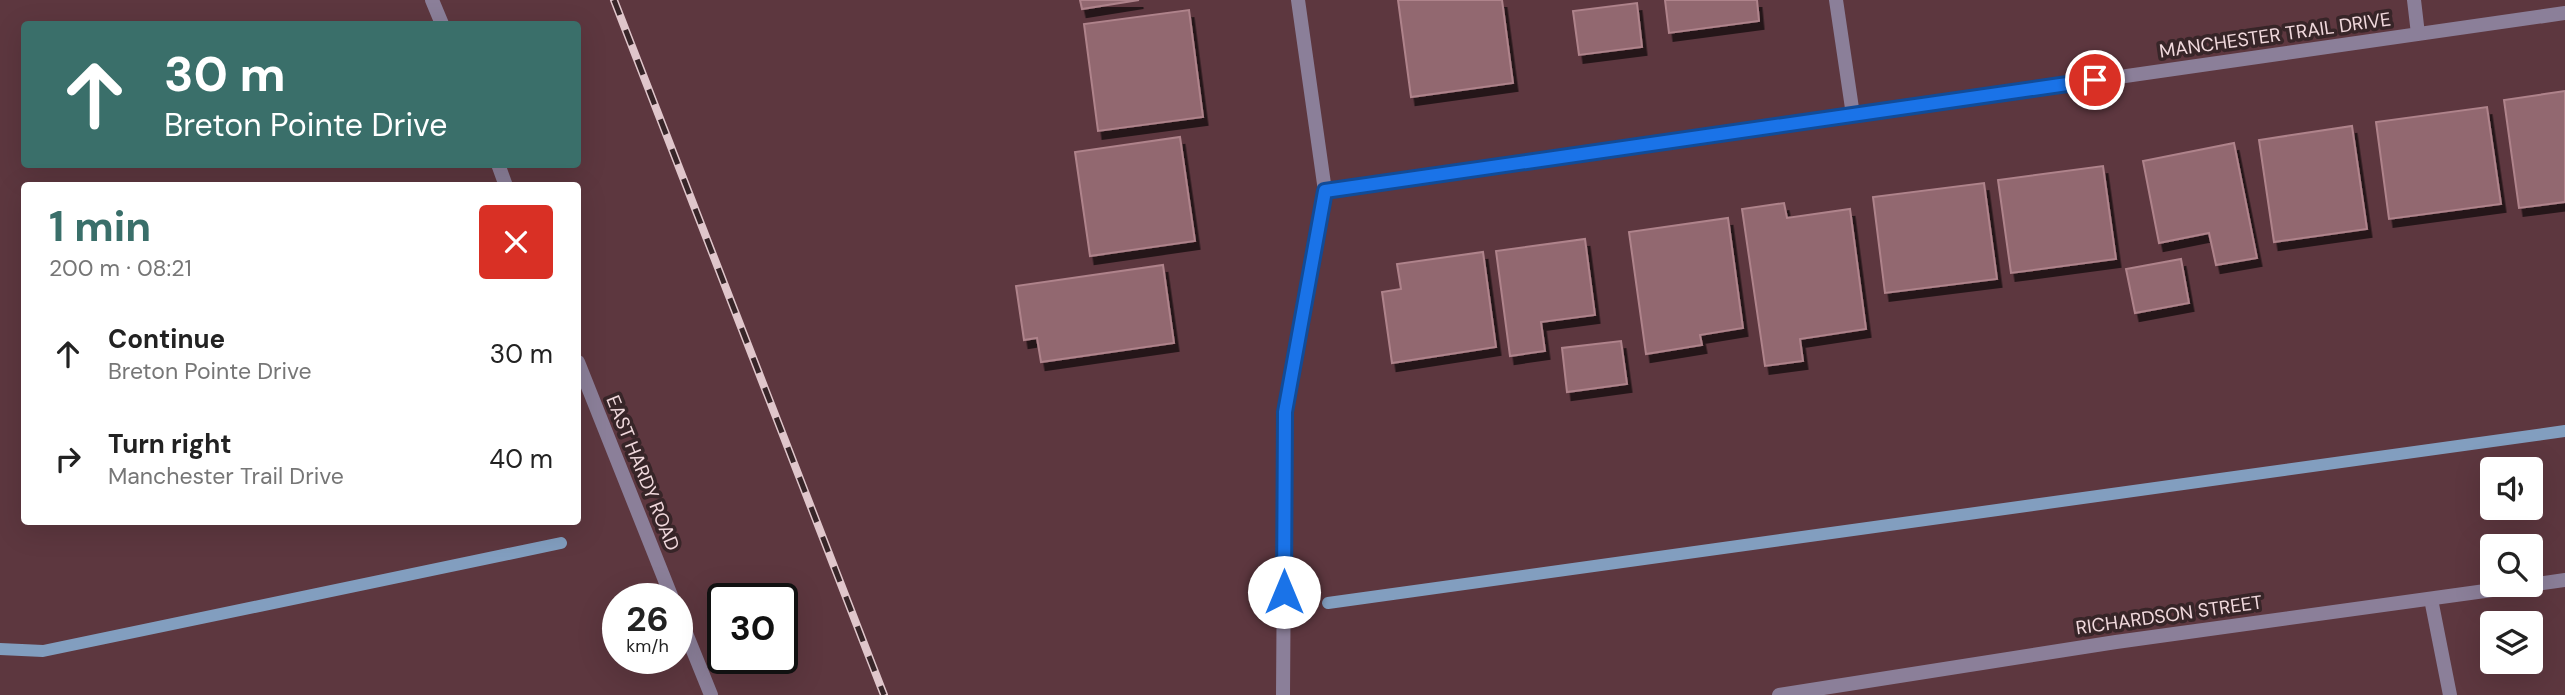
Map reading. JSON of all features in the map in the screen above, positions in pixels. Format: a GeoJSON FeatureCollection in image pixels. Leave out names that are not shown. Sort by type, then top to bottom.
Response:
{"type":"FeatureCollection","features":[{"type":"Feature","properties":{"kind":"street"},"geometry":{"type":"LineString","coordinates":[[432,0],[441,21]]}},
{"type":"Feature","properties":{"kind":"street"},"geometry":{"type":"LineString","coordinates":[[1283,695],[1285,412],[1325,191],[1298,0]]}},
{"type":"Feature","properties":{"kind":"street"},"geometry":{"type":"LineString","coordinates":[[1836,0],[1853,115]]}},
{"type":"Feature","properties":{"kind":"street"},"geometry":{"type":"LineString","coordinates":[[2414,0],[2418,34]]}},
{"type":"Feature","properties":{"kind":"street","name":"MANCHESTER TRAIL DRIVE"},"geometry":{"type":"LineString","coordinates":[[1325,191],[2565,13]]}},
{"type":"Feature","properties":{"kind":"street","name":"EAST HARDY ROAD"},"geometry":{"type":"LineString","coordinates":[[581,370],[666,583]]}},
{"type":"Feature","properties":{"kind":"street","name":"RICHARDSON STREET"},"geometry":{"type":"LineString","coordinates":[[1779,695],[2116,642],[2565,580]]}},
{"type":"Feature","properties":{"kind":"street"},"geometry":{"type":"LineString","coordinates":[[2431,599],[2450,695]]}},
{"type":"Feature","properties":{"kind":"street"},"geometry":{"type":"LineString","coordinates":[[693,651],[711,695]]}},
{"type":"Feature","properties":{"kind":"building"},"geometry":{"type":"Polygon","coordinates":[[[1080,0],[1139,0],[1082,9],[1080,0]]]}},
{"type":"Feature","properties":{"kind":"building"},"geometry":{"type":"Polygon","coordinates":[[[1398,0],[1502,0],[1513,83],[1411,97],[1398,0]]]}},
{"type":"Feature","properties":{"kind":"building"},"geometry":{"type":"Polygon","coordinates":[[[1665,0],[1757,0],[1759,21],[1669,33],[1665,0]]]}},
{"type":"Feature","properties":{"kind":"building"},"geometry":{"type":"Polygon","coordinates":[[[1637,3],[1642,47],[1579,55],[1573,11],[1637,3]]]}},
{"type":"Feature","properties":{"kind":"building"},"geometry":{"type":"Polygon","coordinates":[[[1189,10],[1203,117],[1098,131],[1084,24],[1189,10]]]}},
{"type":"Feature","properties":{"kind":"building"},"geometry":{"type":"Polygon","coordinates":[[[2565,91],[2565,202],[2519,208],[2504,100],[2565,91]]]}},
{"type":"Feature","properties":{"kind":"building"},"geometry":{"type":"Polygon","coordinates":[[[2487,107],[2501,204],[2389,219],[2376,122],[2487,107]]]}},
{"type":"Feature","properties":{"kind":"building"},"geometry":{"type":"Polygon","coordinates":[[[2352,126],[2367,229],[2274,242],[2259,140],[2352,126]]]}},
{"type":"Feature","properties":{"kind":"building"},"geometry":{"type":"Polygon","coordinates":[[[1180,137],[1195,241],[1090,256],[1075,152],[1180,137]]]}},
{"type":"Feature","properties":{"kind":"building"},"geometry":{"type":"Polygon","coordinates":[[[2234,143],[2257,258],[2216,265],[2209,233],[2159,243],[2143,161],[2234,143]]]}},
{"type":"Feature","properties":{"kind":"building"},"geometry":{"type":"Polygon","coordinates":[[[2103,166],[2116,259],[2011,273],[1998,180],[2103,166]]]}},
{"type":"Feature","properties":{"kind":"building"},"geometry":{"type":"Polygon","coordinates":[[[1984,183],[1997,279],[1885,293],[1873,197],[1984,183]]]}},
{"type":"Feature","properties":{"kind":"building"},"geometry":{"type":"Polygon","coordinates":[[[1784,203],[1787,218],[1850,209],[1866,329],[1800,339],[1803,361],[1765,366],[1742,209],[1784,203]]]}},
{"type":"Feature","properties":{"kind":"building"},"geometry":{"type":"Polygon","coordinates":[[[1728,218],[1743,328],[1700,335],[1702,345],[1646,354],[1629,232],[1728,218]]]}},
{"type":"Feature","properties":{"kind":"building"},"geometry":{"type":"Polygon","coordinates":[[[1585,239],[1595,315],[1541,322],[1545,351],[1510,356],[1496,251],[1585,239]]]}},
{"type":"Feature","properties":{"kind":"building"},"geometry":{"type":"Polygon","coordinates":[[[1483,252],[1496,347],[1392,363],[1382,292],[1401,289],[1397,264],[1483,252]]]}},
{"type":"Feature","properties":{"kind":"building"},"geometry":{"type":"Polygon","coordinates":[[[2181,259],[2189,303],[2135,313],[2126,269],[2181,259]]]}},
{"type":"Feature","properties":{"kind":"building"},"geometry":{"type":"Polygon","coordinates":[[[1163,265],[1174,343],[1041,362],[1037,338],[1024,340],[1016,286],[1163,265]]]}},
{"type":"Feature","properties":{"kind":"building"},"geometry":{"type":"Polygon","coordinates":[[[1621,341],[1627,384],[1567,392],[1562,348],[1621,341]]]}},
{"type":"Feature","properties":{"kind":"waterway"},"geometry":{"type":"LineString","coordinates":[[1328,603],[2565,431]]}},
{"type":"Feature","properties":{"kind":"waterway"},"geometry":{"type":"LineString","coordinates":[[0,649],[43,651],[561,543]]}},
{"type":"Feature","properties":{"kind":"railway"},"geometry":{"type":"LineString","coordinates":[[614,0],[884,695]]}},
{"type":"Feature","properties":{"kind":"route"},"geometry":{"type":"LineString","coordinates":[[1284,592],[1285,412],[1325,191],[2095,80]]}}]}
